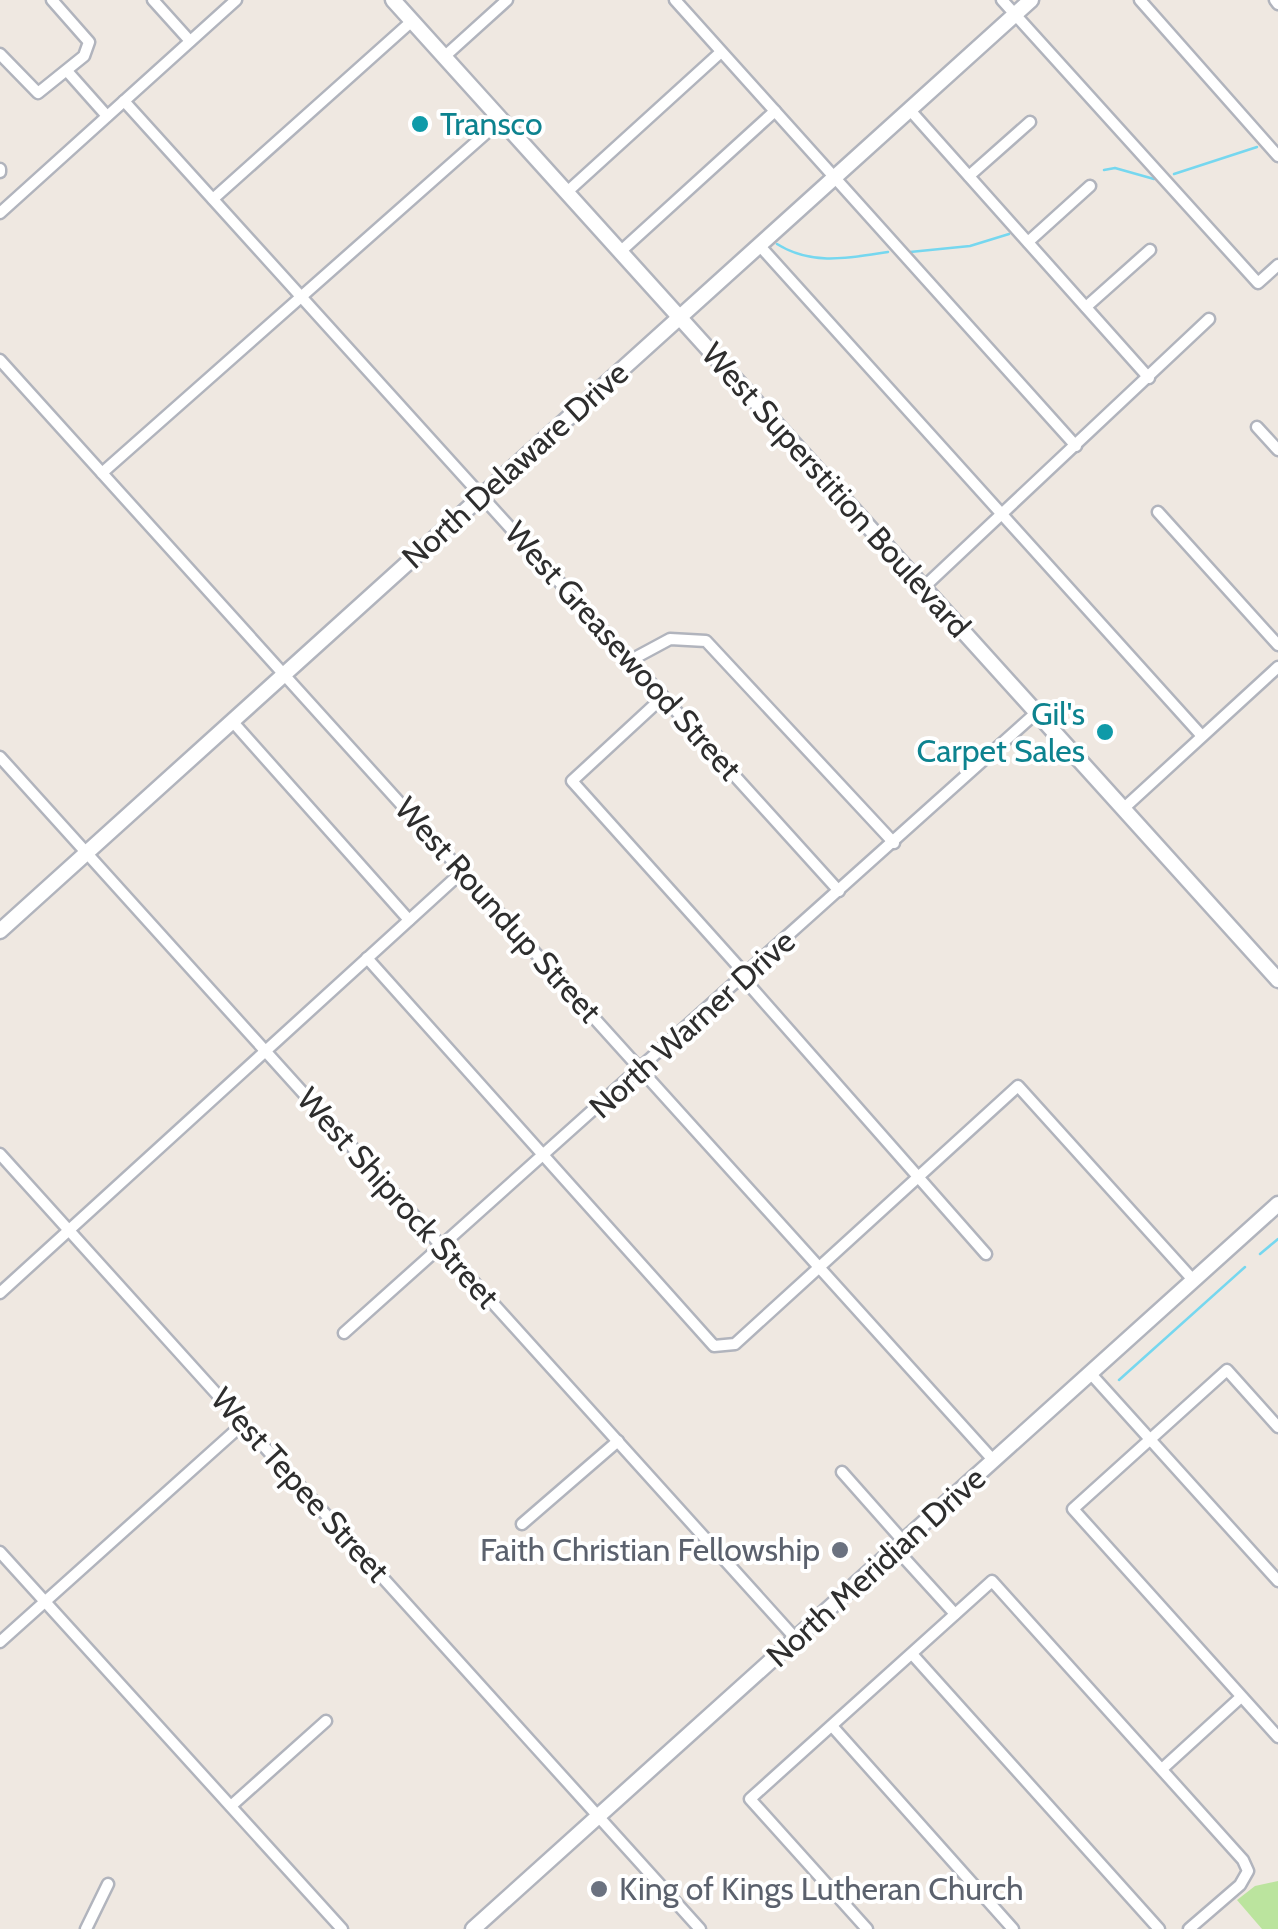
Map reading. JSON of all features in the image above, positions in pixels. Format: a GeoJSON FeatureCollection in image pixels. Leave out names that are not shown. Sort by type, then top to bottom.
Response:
{"type":"FeatureCollection","features":[{"type":"Feature","properties":{"kind":"street"},"geometry":{"type":"LineString","coordinates":[[0,54],[38,93],[67,71],[91,46],[53,0]]}},
{"type":"Feature","properties":{"kind":"street"},"geometry":{"type":"LineString","coordinates":[[153,0],[190,41]]}},
{"type":"Feature","properties":{"kind":"street"},"geometry":{"type":"LineString","coordinates":[[0,213],[236,0]]}},
{"type":"Feature","properties":{"kind":"street","name":"West Superstition Boulevard"},"geometry":{"type":"LineString","coordinates":[[393,0],[1278,980]]}},
{"type":"Feature","properties":{"kind":"street"},"geometry":{"type":"LineString","coordinates":[[444,57],[507,0]]}},
{"type":"Feature","properties":{"kind":"street"},"geometry":{"type":"LineString","coordinates":[[675,0],[1076,446]]}},
{"type":"Feature","properties":{"kind":"street"},"geometry":{"type":"LineString","coordinates":[[1002,0],[1258,283],[1278,265]]}},
{"type":"Feature","properties":{"kind":"street","name":"North Delaware Drive"},"geometry":{"type":"LineString","coordinates":[[0,930],[1031,0]]}},
{"type":"Feature","properties":{"kind":"street"},"geometry":{"type":"LineString","coordinates":[[1140,0],[1278,156]]}},
{"type":"Feature","properties":{"kind":"street"},"geometry":{"type":"LineString","coordinates":[[214,200],[412,21]]}},
{"type":"Feature","properties":{"kind":"street"},"geometry":{"type":"LineString","coordinates":[[567,192],[721,52]]}},
{"type":"Feature","properties":{"kind":"street"},"geometry":{"type":"LineString","coordinates":[[67,71],[108,116]]}},
{"type":"Feature","properties":{"kind":"street","name":"West Greasewood Street"},"geometry":{"type":"LineString","coordinates":[[124,101],[839,891]]}},
{"type":"Feature","properties":{"kind":"street"},"geometry":{"type":"LineString","coordinates":[[909,109],[1149,378]]}},
{"type":"Feature","properties":{"kind":"street"},"geometry":{"type":"LineString","coordinates":[[621,251],[775,111]]}},
{"type":"Feature","properties":{"kind":"street"},"geometry":{"type":"LineString","coordinates":[[102,473],[501,120]]}},
{"type":"Feature","properties":{"kind":"street"},"geometry":{"type":"LineString","coordinates":[[969,176],[1030,122]]}},
{"type":"Feature","properties":{"kind":"street"},"geometry":{"type":"LineString","coordinates":[[1028,242],[1090,186]]}},
{"type":"Feature","properties":{"kind":"street"},"geometry":{"type":"LineString","coordinates":[[760,245],[1201,735]]}},
{"type":"Feature","properties":{"kind":"street"},"geometry":{"type":"LineString","coordinates":[[1086,308],[1150,250]]}},
{"type":"Feature","properties":{"kind":"street"},"geometry":{"type":"LineString","coordinates":[[924,586],[1208,319]]}},
{"type":"Feature","properties":{"kind":"street","name":"West Roundup Street"},"geometry":{"type":"LineString","coordinates":[[0,360],[994,1461]]}},
{"type":"Feature","properties":{"kind":"street"},"geometry":{"type":"LineString","coordinates":[[1257,427],[1278,450]]}},
{"type":"Feature","properties":{"kind":"street"},"geometry":{"type":"LineString","coordinates":[[1158,512],[1278,645]]}},
{"type":"Feature","properties":{"kind":"street"},"geometry":{"type":"LineString","coordinates":[[631,660],[670,640],[706,640],[894,844]]}},
{"type":"Feature","properties":{"kind":"street"},"geometry":{"type":"LineString","coordinates":[[1124,809],[1278,667]]}},
{"type":"Feature","properties":{"kind":"street"},"geometry":{"type":"LineString","coordinates":[[664,697],[572,782],[986,1254]]}},
{"type":"Feature","properties":{"kind":"street","name":"North Warner Drive"},"geometry":{"type":"LineString","coordinates":[[344,1332],[894,844],[1037,712]]}},
{"type":"Feature","properties":{"kind":"street"},"geometry":{"type":"LineString","coordinates":[[232,721],[410,920]]}},
{"type":"Feature","properties":{"kind":"street","name":"West Shiprock Street"},"geometry":{"type":"LineString","coordinates":[[0,756],[796,1639]]}},
{"type":"Feature","properties":{"kind":"street"},"geometry":{"type":"LineString","coordinates":[[0,1293],[463,872]]}},
{"type":"Feature","properties":{"kind":"street"},"geometry":{"type":"LineString","coordinates":[[367,958],[705,1338],[719,1348],[735,1344],[1018,1086],[1194,1281]]}},
{"type":"Feature","properties":{"kind":"street","name":"West Tepee Street"},"geometry":{"type":"LineString","coordinates":[[0,1154],[700,1929]]}},
{"type":"Feature","properties":{"kind":"street","name":"North Meridian Drive"},"geometry":{"type":"LineString","coordinates":[[472,1929],[1278,1204]]}},
{"type":"Feature","properties":{"kind":"street"},"geometry":{"type":"LineString","coordinates":[[1278,1427],[1227,1370],[1073,1509],[1278,1737]]}},
{"type":"Feature","properties":{"kind":"street"},"geometry":{"type":"LineString","coordinates":[[1091,1374],[1278,1581]]}},
{"type":"Feature","properties":{"kind":"street"},"geometry":{"type":"LineString","coordinates":[[0,1642],[244,1423]]}},
{"type":"Feature","properties":{"kind":"street"},"geometry":{"type":"LineString","coordinates":[[522,1524],[618,1441]]}},
{"type":"Feature","properties":{"kind":"street"},"geometry":{"type":"LineString","coordinates":[[842,1472],[955,1614]]}},
{"type":"Feature","properties":{"kind":"street"},"geometry":{"type":"LineString","coordinates":[[0,1552],[342,1929]]}},
{"type":"Feature","properties":{"kind":"street"},"geometry":{"type":"LineString","coordinates":[[867,1929],[750,1799],[992,1581],[1243,1860],[1248,1871],[1240,1885],[1189,1929]]}},
{"type":"Feature","properties":{"kind":"street"},"geometry":{"type":"LineString","coordinates":[[912,1654],[1158,1929]]}},
{"type":"Feature","properties":{"kind":"street"},"geometry":{"type":"LineString","coordinates":[[1162,1769],[1241,1696]]}},
{"type":"Feature","properties":{"kind":"street"},"geometry":{"type":"LineString","coordinates":[[231,1806],[326,1721]]}},
{"type":"Feature","properties":{"kind":"street"},"geometry":{"type":"LineString","coordinates":[[832,1726],[1013,1929]]}},
{"type":"Feature","properties":{"kind":"street"},"geometry":{"type":"LineString","coordinates":[[86,1929],[108,1884]]}},
{"type":"Feature","properties":{"kind":"green space"},"geometry":{"type":"Polygon","coordinates":[[[1278,1881],[1278,1929],[1262,1929],[1237,1900],[1255,1886],[1278,1881]]]}},
{"type":"Feature","properties":{"kind":"waterway"},"geometry":{"type":"LineString","coordinates":[[1174,174],[1257,147]]}},
{"type":"Feature","properties":{"kind":"waterway"},"geometry":{"type":"LineString","coordinates":[[1104,170],[1115,168],[1154,179]]}},
{"type":"Feature","properties":{"kind":"waterway"},"geometry":{"type":"LineString","coordinates":[[910,252],[970,246],[1009,234]]}},
{"type":"Feature","properties":{"kind":"waterway"},"geometry":{"type":"LineString","coordinates":[[777,244],[817,258],[888,252]]}},
{"type":"Feature","properties":{"kind":"waterway"},"geometry":{"type":"LineString","coordinates":[[1260,1254],[1278,1239]]}},
{"type":"Feature","properties":{"kind":"waterway"},"geometry":{"type":"LineString","coordinates":[[1119,1380],[1245,1267]]}},
{"type":"Feature","properties":{"kind":"place","name":"Transco"},"geometry":{"type":"Point","coordinates":[420,124]}},
{"type":"Feature","properties":{"kind":"place","name":"Gil's Carpet Sales"},"geometry":{"type":"Point","coordinates":[1105,732]}},
{"type":"Feature","properties":{"kind":"place","name":"Faith Christian Fellowship"},"geometry":{"type":"Point","coordinates":[840,1550]}},
{"type":"Feature","properties":{"kind":"place","name":"King of Kings Lutheran Church"},"geometry":{"type":"Point","coordinates":[599,1889]}}]}
